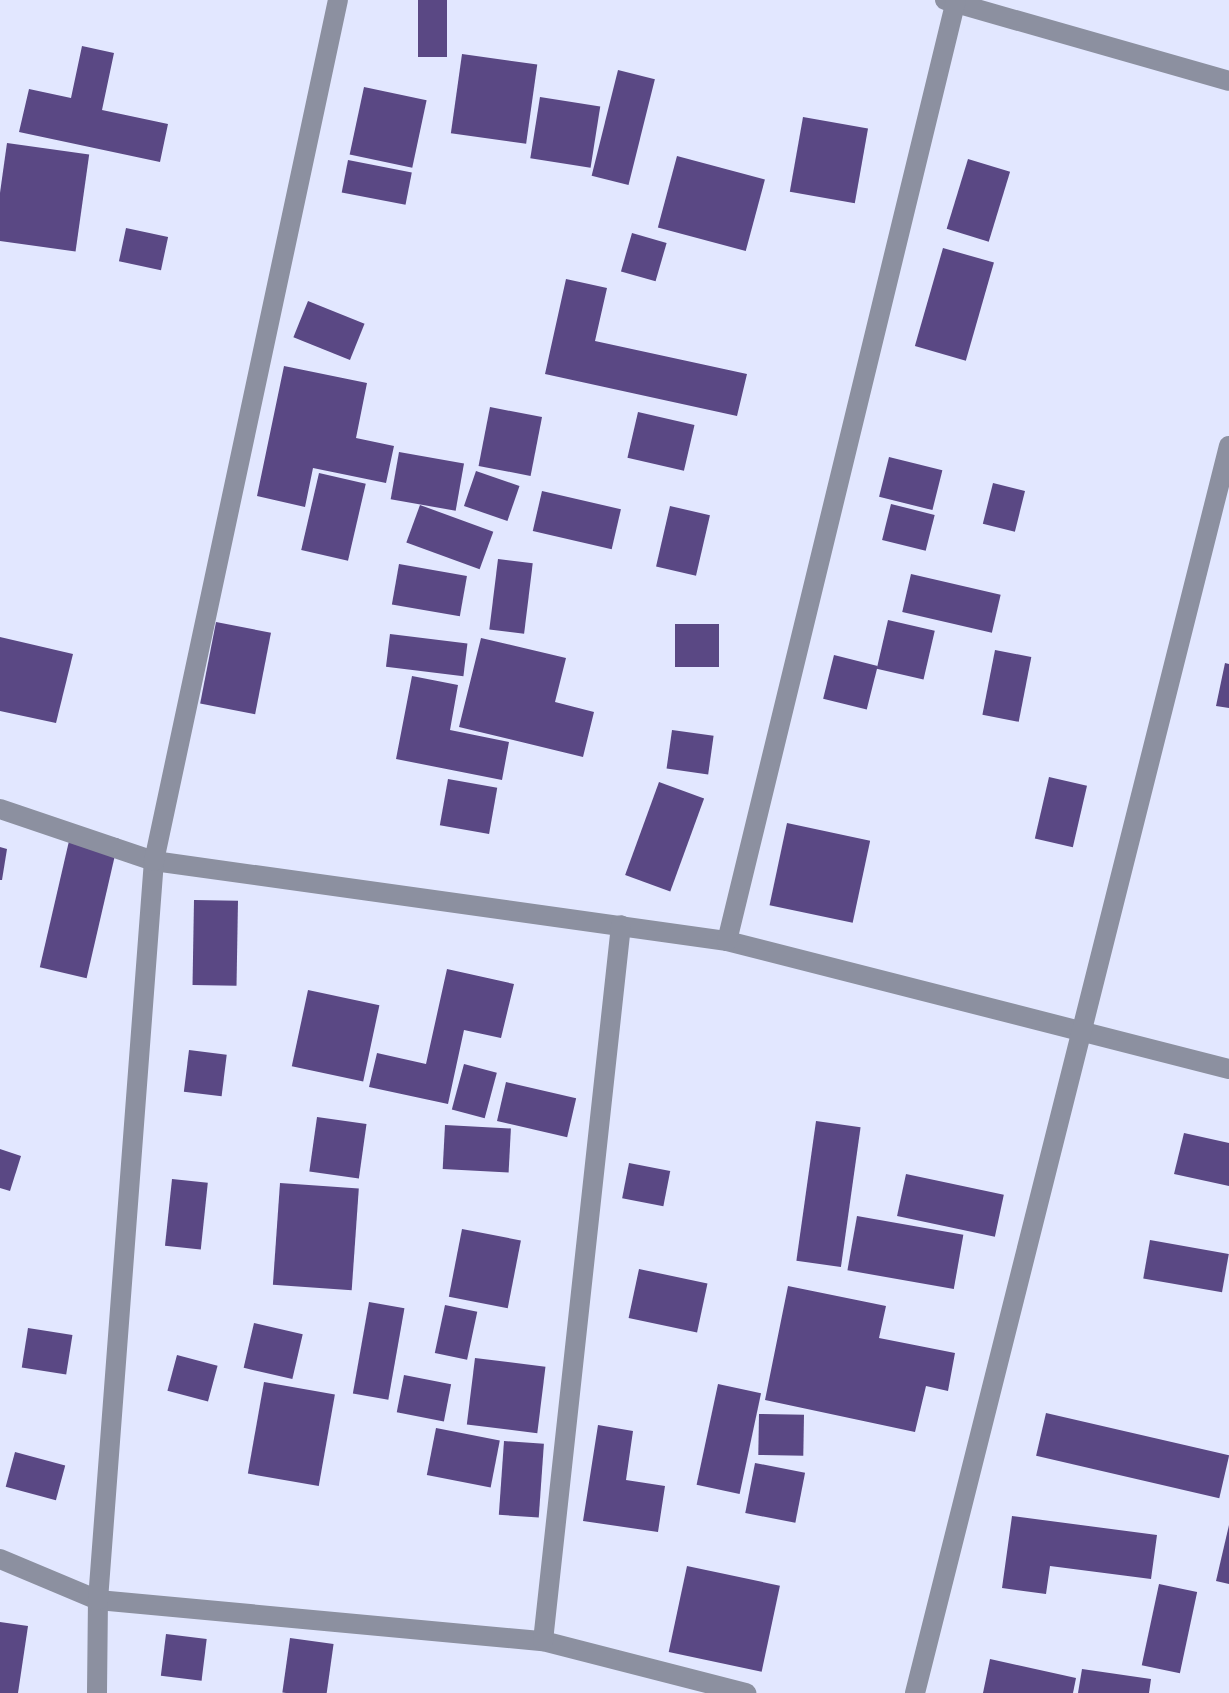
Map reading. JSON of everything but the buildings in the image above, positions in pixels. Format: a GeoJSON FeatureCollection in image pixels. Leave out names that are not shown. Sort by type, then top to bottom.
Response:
{"type":"FeatureCollection","features":[{"type":"Feature","properties":{"kind":"street"},"geometry":{"type":"LineString","coordinates":[[97,1693],[98,1600],[154,861],[338,0]]}},
{"type":"Feature","properties":{"kind":"street"},"geometry":{"type":"LineString","coordinates":[[727,941],[952,1],[1229,81]]}},
{"type":"Feature","properties":{"kind":"street"},"geometry":{"type":"LineString","coordinates":[[915,1693],[1086,1035],[1229,446]]}},
{"type":"Feature","properties":{"kind":"street"},"geometry":{"type":"LineString","coordinates":[[0,809],[154,861],[727,941],[1229,1069]]}},
{"type":"Feature","properties":{"kind":"street"},"geometry":{"type":"LineString","coordinates":[[543,1641],[621,925]]}},
{"type":"Feature","properties":{"kind":"street"},"geometry":{"type":"LineString","coordinates":[[0,1559],[98,1600],[543,1641],[746,1693]]}}]}
